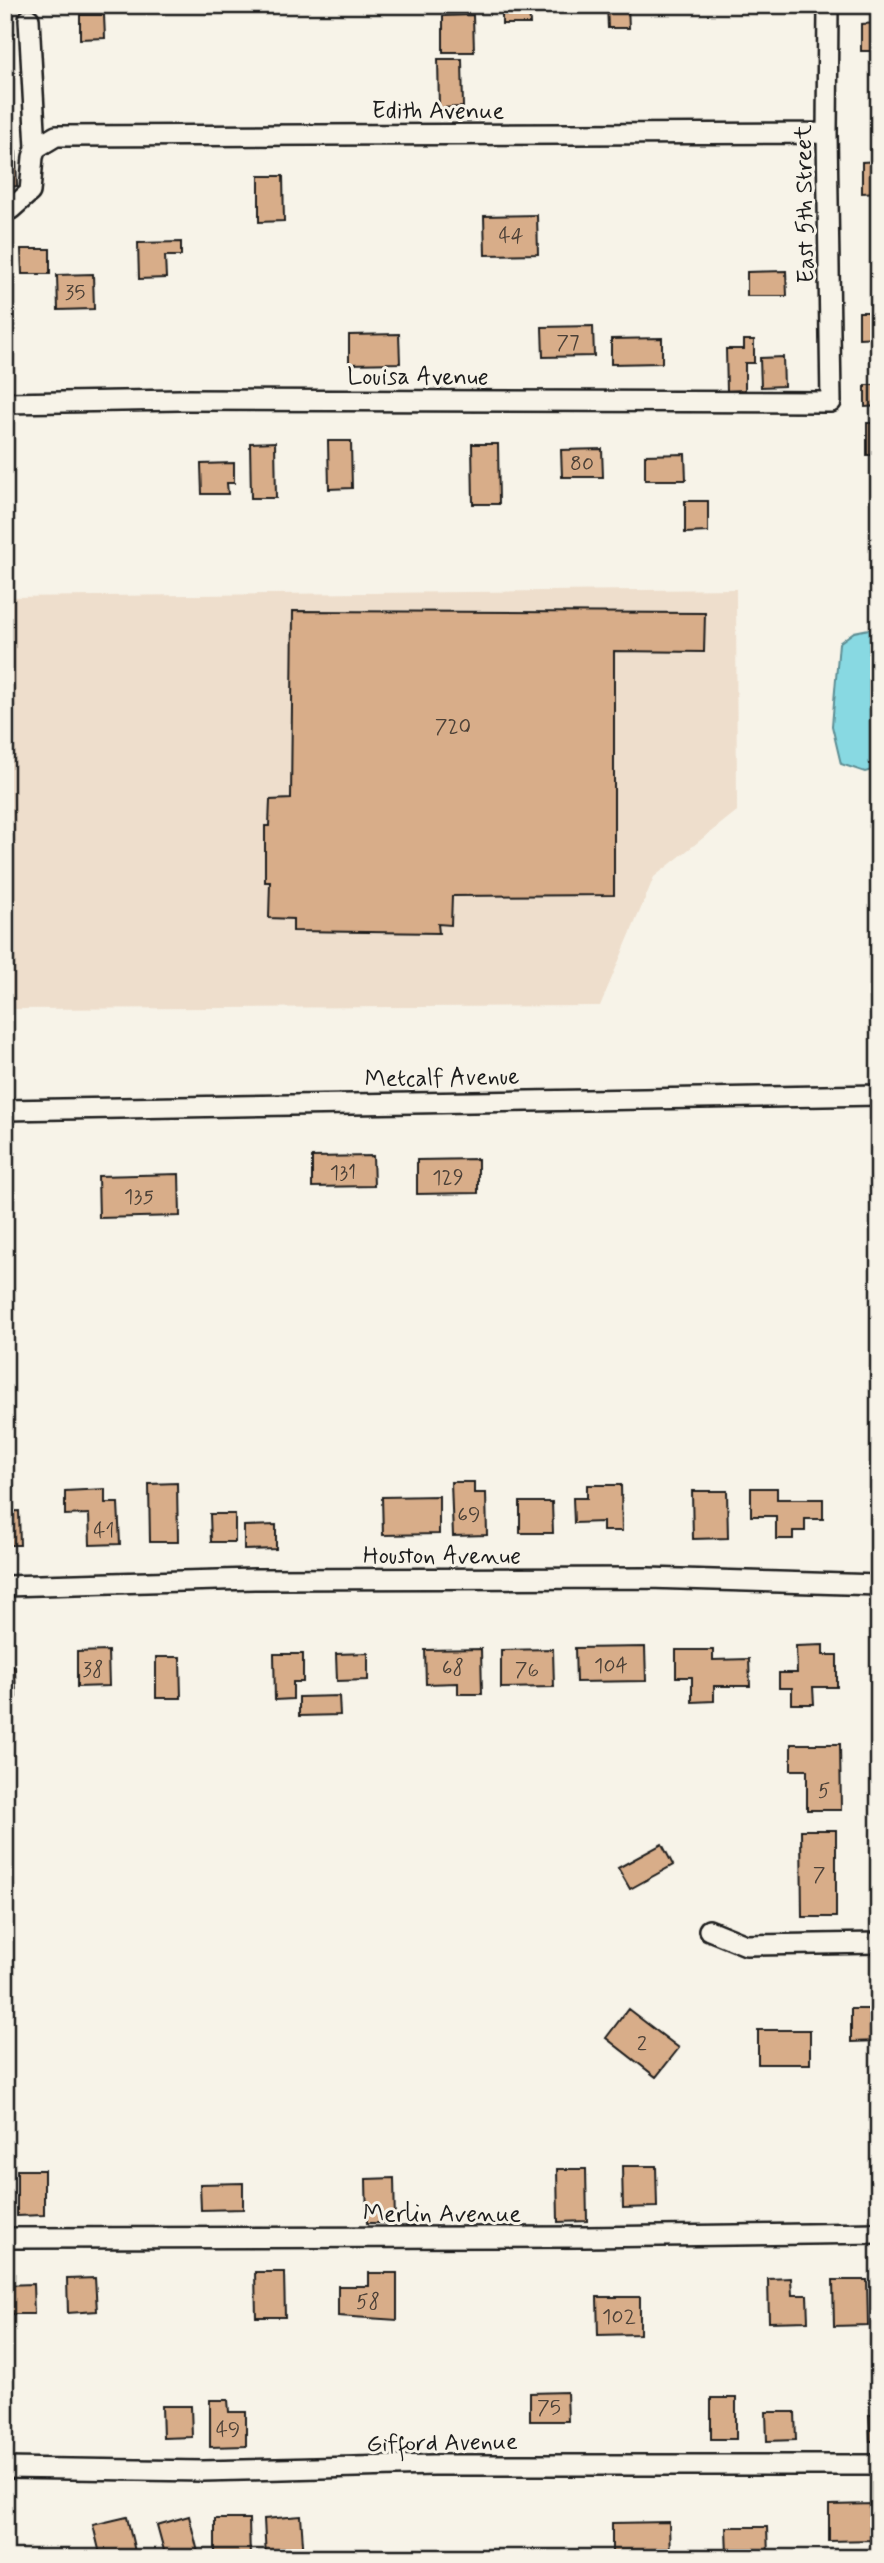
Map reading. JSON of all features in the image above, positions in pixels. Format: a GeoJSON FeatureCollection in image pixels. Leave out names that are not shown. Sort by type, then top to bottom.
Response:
{"type":"FeatureCollection","features":[{"type":"Feature","properties":{"kind":"street","name":"East 5th Street"},"geometry":{"type":"LineString","coordinates":[[828,5],[831,402]]}},
{"type":"Feature","properties":{"kind":"street"},"geometry":{"type":"LineString","coordinates":[[5,210],[12,209],[30,192],[33,157],[43,143],[29,19]]}},
{"type":"Feature","properties":{"kind":"street","name":"Edith Avenue"},"geometry":{"type":"LineString","coordinates":[[43,143],[56,136],[827,133]]}},
{"type":"Feature","properties":{"kind":"street","name":"Louisa Avenue"},"geometry":{"type":"LineString","coordinates":[[5,403],[180,400],[831,402]]}},
{"type":"Feature","properties":{"kind":"street","name":"Metcalf Avenue"},"geometry":{"type":"LineString","coordinates":[[5,1110],[879,1095]]}},
{"type":"Feature","properties":{"kind":"street","name":"Houston Avenue"},"geometry":{"type":"LineString","coordinates":[[5,1586],[254,1579],[648,1578],[879,1585]]}},
{"type":"Feature","properties":{"kind":"street"},"geometry":{"type":"LineString","coordinates":[[709,1930],[746,1945],[879,1943]]}},
{"type":"Feature","properties":{"kind":"street","name":"Merlin Avenue"},"geometry":{"type":"LineString","coordinates":[[5,2238],[584,2237],[879,2233]]}},
{"type":"Feature","properties":{"kind":"street","name":"Gifford Avenue"},"geometry":{"type":"LineString","coordinates":[[5,2468],[203,2471],[429,2465],[879,2465]]}},
{"type":"Feature","properties":{"kind":"shaded area"},"geometry":{"type":"Polygon","coordinates":[[[736,589],[737,811],[654,877],[600,1006],[5,1009],[5,597],[736,589]]]}},
{"type":"Feature","properties":{"kind":"water"},"geometry":{"type":"Polygon","coordinates":[[[879,627],[879,768],[865,772],[841,764],[832,726],[839,643],[854,632],[879,627]]]}},
{"type":"Feature","properties":{"kind":"building"},"geometry":{"type":"Polygon","coordinates":[[[502,5],[529,5],[530,24],[502,24],[502,5]]]}},
{"type":"Feature","properties":{"kind":"building"},"geometry":{"type":"Polygon","coordinates":[[[607,5],[628,5],[629,28],[608,28],[607,5]]]}},
{"type":"Feature","properties":{"kind":"building"},"geometry":{"type":"Polygon","coordinates":[[[80,15],[104,15],[105,38],[80,39],[80,15]]]}},
{"type":"Feature","properties":{"kind":"building"},"geometry":{"type":"Polygon","coordinates":[[[473,15],[474,52],[443,52],[443,16],[473,15]]]}},
{"type":"Feature","properties":{"kind":"building"},"geometry":{"type":"Polygon","coordinates":[[[879,23],[879,51],[861,51],[861,24],[879,23]]]}},
{"type":"Feature","properties":{"kind":"building"},"geometry":{"type":"Polygon","coordinates":[[[438,59],[462,59],[463,107],[439,108],[438,59]]]}},
{"type":"Feature","properties":{"kind":"building"},"geometry":{"type":"Polygon","coordinates":[[[5,152],[16,152],[17,186],[5,187],[5,152]]]}},
{"type":"Feature","properties":{"kind":"building"},"geometry":{"type":"Polygon","coordinates":[[[879,161],[879,192],[862,193],[862,162],[879,161]]]}},
{"type":"Feature","properties":{"kind":"building"},"geometry":{"type":"Polygon","coordinates":[[[259,176],[283,176],[284,221],[259,222],[259,176]]]}},
{"type":"Feature","properties":{"kind":"building"},"geometry":{"type":"Polygon","coordinates":[[[537,215],[538,254],[485,255],[484,216],[537,215]]]}},
{"type":"Feature","properties":{"kind":"building"},"geometry":{"type":"Polygon","coordinates":[[[181,242],[181,256],[165,256],[166,278],[139,279],[138,243],[181,242]]]}},
{"type":"Feature","properties":{"kind":"building"},"geometry":{"type":"Polygon","coordinates":[[[5,248],[13,248],[14,274],[5,274],[5,248]]]}},
{"type":"Feature","properties":{"kind":"building"},"geometry":{"type":"Polygon","coordinates":[[[21,249],[50,249],[50,274],[22,274],[21,249]]]}},
{"type":"Feature","properties":{"kind":"building"},"geometry":{"type":"Polygon","coordinates":[[[786,271],[787,296],[747,296],[747,272],[786,271]]]}},
{"type":"Feature","properties":{"kind":"building"},"geometry":{"type":"Polygon","coordinates":[[[93,274],[94,309],[58,310],[57,275],[93,274]]]}},
{"type":"Feature","properties":{"kind":"building"},"geometry":{"type":"Polygon","coordinates":[[[859,312],[879,312],[879,337],[859,338],[859,312]]]}},
{"type":"Feature","properties":{"kind":"building"},"geometry":{"type":"Polygon","coordinates":[[[593,326],[594,356],[543,357],[542,327],[593,326]]]}},
{"type":"Feature","properties":{"kind":"building"},"geometry":{"type":"Polygon","coordinates":[[[399,334],[400,363],[349,364],[349,335],[399,334]]]}},
{"type":"Feature","properties":{"kind":"building"},"geometry":{"type":"Polygon","coordinates":[[[662,338],[662,363],[611,364],[611,339],[662,338]]]}},
{"type":"Feature","properties":{"kind":"building"},"geometry":{"type":"Polygon","coordinates":[[[744,340],[754,340],[754,363],[745,363],[745,390],[727,391],[726,349],[744,349],[744,340]]]}},
{"type":"Feature","properties":{"kind":"building"},"geometry":{"type":"Polygon","coordinates":[[[783,357],[784,386],[761,387],[760,358],[783,357]]]}},
{"type":"Feature","properties":{"kind":"building"},"geometry":{"type":"Polygon","coordinates":[[[865,385],[879,385],[879,406],[865,407],[865,385]]]}},
{"type":"Feature","properties":{"kind":"building"},"geometry":{"type":"Polygon","coordinates":[[[867,423],[879,423],[879,455],[867,455],[867,423]]]}},
{"type":"Feature","properties":{"kind":"building"},"geometry":{"type":"Polygon","coordinates":[[[328,441],[351,441],[352,488],[329,489],[328,441]]]}},
{"type":"Feature","properties":{"kind":"building"},"geometry":{"type":"Polygon","coordinates":[[[275,442],[276,498],[251,498],[250,443],[275,442]]]}},
{"type":"Feature","properties":{"kind":"building"},"geometry":{"type":"Polygon","coordinates":[[[472,444],[498,444],[499,504],[473,504],[472,444]]]}},
{"type":"Feature","properties":{"kind":"building"},"geometry":{"type":"Polygon","coordinates":[[[602,449],[603,477],[562,477],[561,450],[602,449]]]}},
{"type":"Feature","properties":{"kind":"building"},"geometry":{"type":"Polygon","coordinates":[[[685,454],[686,480],[645,480],[645,455],[685,454]]]}},
{"type":"Feature","properties":{"kind":"building"},"geometry":{"type":"Polygon","coordinates":[[[234,463],[234,483],[227,483],[228,494],[202,494],[201,464],[234,463]]]}},
{"type":"Feature","properties":{"kind":"building"},"geometry":{"type":"Polygon","coordinates":[[[685,501],[708,501],[708,532],[685,533],[685,501]]]}},
{"type":"Feature","properties":{"kind":"building"},"geometry":{"type":"Polygon","coordinates":[[[293,611],[705,613],[704,652],[614,651],[614,895],[452,896],[451,925],[438,924],[439,933],[293,931],[293,919],[269,918],[270,882],[265,882],[265,826],[269,826],[270,800],[291,799],[293,611]]]}},
{"type":"Feature","properties":{"kind":"building"},"geometry":{"type":"Polygon","coordinates":[[[373,1156],[374,1186],[312,1187],[312,1157],[373,1156]]]}},
{"type":"Feature","properties":{"kind":"building"},"geometry":{"type":"Polygon","coordinates":[[[478,1159],[478,1193],[417,1194],[417,1160],[478,1159]]]}},
{"type":"Feature","properties":{"kind":"building"},"geometry":{"type":"Polygon","coordinates":[[[179,1174],[180,1216],[99,1218],[98,1176],[179,1174]]]}},
{"type":"Feature","properties":{"kind":"building"},"geometry":{"type":"Polygon","coordinates":[[[451,1482],[474,1482],[474,1493],[486,1493],[487,1535],[453,1536],[451,1482]]]}},
{"type":"Feature","properties":{"kind":"building"},"geometry":{"type":"Polygon","coordinates":[[[177,1483],[178,1542],[150,1542],[149,1484],[177,1483]]]}},
{"type":"Feature","properties":{"kind":"building"},"geometry":{"type":"Polygon","coordinates":[[[587,1485],[621,1485],[622,1531],[603,1531],[603,1522],[574,1523],[573,1498],[587,1498],[587,1485]]]}},
{"type":"Feature","properties":{"kind":"building"},"geometry":{"type":"Polygon","coordinates":[[[751,1488],[777,1488],[777,1499],[823,1499],[823,1519],[805,1519],[805,1531],[793,1531],[793,1539],[776,1539],[776,1516],[751,1516],[751,1488]]]}},
{"type":"Feature","properties":{"kind":"building"},"geometry":{"type":"Polygon","coordinates":[[[105,1489],[105,1503],[118,1503],[120,1544],[90,1545],[89,1514],[65,1515],[65,1491],[105,1489]]]}},
{"type":"Feature","properties":{"kind":"building"},"geometry":{"type":"Polygon","coordinates":[[[692,1491],[727,1491],[728,1538],[693,1539],[692,1491]]]}},
{"type":"Feature","properties":{"kind":"building"},"geometry":{"type":"Polygon","coordinates":[[[439,1496],[439,1534],[383,1535],[382,1497],[439,1496]]]}},
{"type":"Feature","properties":{"kind":"building"},"geometry":{"type":"Polygon","coordinates":[[[520,1502],[552,1502],[553,1533],[520,1533],[520,1502]]]}},
{"type":"Feature","properties":{"kind":"building"},"geometry":{"type":"Polygon","coordinates":[[[19,1511],[20,1545],[5,1545],[5,1512],[19,1511]]]}},
{"type":"Feature","properties":{"kind":"building"},"geometry":{"type":"Polygon","coordinates":[[[210,1514],[235,1514],[235,1542],[211,1542],[210,1514]]]}},
{"type":"Feature","properties":{"kind":"building"},"geometry":{"type":"Polygon","coordinates":[[[276,1525],[276,1549],[244,1550],[244,1526],[276,1525]]]}},
{"type":"Feature","properties":{"kind":"building"},"geometry":{"type":"Polygon","coordinates":[[[823,1645],[823,1655],[837,1655],[837,1687],[813,1687],[814,1704],[792,1704],[792,1688],[779,1688],[779,1673],[797,1673],[796,1646],[823,1645]]]}},
{"type":"Feature","properties":{"kind":"building"},"geometry":{"type":"Polygon","coordinates":[[[645,1647],[646,1681],[576,1682],[575,1648],[645,1647]]]}},
{"type":"Feature","properties":{"kind":"building"},"geometry":{"type":"Polygon","coordinates":[[[481,1649],[482,1694],[458,1694],[458,1683],[426,1684],[425,1650],[481,1649]]]}},
{"type":"Feature","properties":{"kind":"building"},"geometry":{"type":"Polygon","coordinates":[[[553,1649],[554,1687],[501,1688],[501,1650],[553,1649]]]}},
{"type":"Feature","properties":{"kind":"building"},"geometry":{"type":"Polygon","coordinates":[[[676,1650],[713,1650],[713,1660],[749,1659],[750,1686],[714,1686],[714,1701],[692,1702],[692,1677],[676,1677],[676,1650]]]}},
{"type":"Feature","properties":{"kind":"building"},"geometry":{"type":"Polygon","coordinates":[[[108,1651],[109,1686],[77,1687],[77,1652],[108,1651]]]}},
{"type":"Feature","properties":{"kind":"building"},"geometry":{"type":"Polygon","coordinates":[[[368,1653],[368,1680],[337,1681],[336,1654],[368,1653]]]}},
{"type":"Feature","properties":{"kind":"building"},"geometry":{"type":"Polygon","coordinates":[[[274,1654],[303,1654],[303,1682],[293,1682],[293,1699],[275,1700],[274,1654]]]}},
{"type":"Feature","properties":{"kind":"building"},"geometry":{"type":"Polygon","coordinates":[[[156,1657],[180,1657],[181,1698],[156,1698],[156,1657]]]}},
{"type":"Feature","properties":{"kind":"building"},"geometry":{"type":"Polygon","coordinates":[[[15,1667],[16,1697],[5,1697],[5,1668],[15,1667]]]}},
{"type":"Feature","properties":{"kind":"building"},"geometry":{"type":"Polygon","coordinates":[[[339,1696],[340,1715],[299,1716],[299,1697],[339,1696]]]}},
{"type":"Feature","properties":{"kind":"building"},"geometry":{"type":"Polygon","coordinates":[[[791,1744],[840,1744],[841,1810],[807,1810],[807,1770],[791,1770],[791,1744]]]}},
{"type":"Feature","properties":{"kind":"building"},"geometry":{"type":"Polygon","coordinates":[[[801,1830],[836,1830],[836,1917],[802,1917],[801,1830]]]}},
{"type":"Feature","properties":{"kind":"building"},"geometry":{"type":"Polygon","coordinates":[[[662,1844],[673,1865],[630,1889],[618,1868],[662,1844]]]}},
{"type":"Feature","properties":{"kind":"building"},"geometry":{"type":"Polygon","coordinates":[[[628,2009],[679,2048],[656,2077],[606,2038],[628,2009]]]}},
{"type":"Feature","properties":{"kind":"building"},"geometry":{"type":"Polygon","coordinates":[[[851,2009],[879,2009],[879,2041],[851,2042],[851,2009]]]}},
{"type":"Feature","properties":{"kind":"building"},"geometry":{"type":"Polygon","coordinates":[[[758,2030],[810,2030],[810,2064],[758,2064],[758,2030]]]}},
{"type":"Feature","properties":{"kind":"building"},"geometry":{"type":"Polygon","coordinates":[[[873,2144],[879,2144],[879,2168],[873,2168],[873,2144]]]}},
{"type":"Feature","properties":{"kind":"building"},"geometry":{"type":"Polygon","coordinates":[[[622,2166],[656,2166],[657,2207],[623,2208],[622,2166]]]}},
{"type":"Feature","properties":{"kind":"building"},"geometry":{"type":"Polygon","coordinates":[[[557,2169],[586,2169],[587,2221],[558,2222],[557,2169]]]}},
{"type":"Feature","properties":{"kind":"building"},"geometry":{"type":"Polygon","coordinates":[[[17,2170],[44,2170],[44,2215],[17,2216],[17,2170]]]}},
{"type":"Feature","properties":{"kind":"building"},"geometry":{"type":"Polygon","coordinates":[[[394,2178],[395,2223],[367,2223],[366,2179],[394,2178]]]}},
{"type":"Feature","properties":{"kind":"building"},"geometry":{"type":"Polygon","coordinates":[[[243,2183],[243,2209],[201,2210],[200,2184],[243,2183]]]}},
{"type":"Feature","properties":{"kind":"building"},"geometry":{"type":"Polygon","coordinates":[[[255,2272],[284,2272],[285,2317],[256,2317],[255,2272]]]}},
{"type":"Feature","properties":{"kind":"building"},"geometry":{"type":"Polygon","coordinates":[[[369,2273],[397,2273],[397,2320],[338,2316],[338,2286],[369,2286],[369,2273]]]}},
{"type":"Feature","properties":{"kind":"building"},"geometry":{"type":"Polygon","coordinates":[[[95,2278],[97,2311],[68,2313],[67,2279],[95,2278]]]}},
{"type":"Feature","properties":{"kind":"building"},"geometry":{"type":"Polygon","coordinates":[[[791,2278],[792,2295],[807,2295],[808,2321],[769,2322],[768,2279],[791,2278]]]}},
{"type":"Feature","properties":{"kind":"building"},"geometry":{"type":"Polygon","coordinates":[[[833,2280],[867,2280],[868,2325],[834,2326],[833,2280]]]}},
{"type":"Feature","properties":{"kind":"building"},"geometry":{"type":"Polygon","coordinates":[[[33,2284],[34,2314],[5,2314],[5,2285],[33,2284]]]}},
{"type":"Feature","properties":{"kind":"building"},"geometry":{"type":"Polygon","coordinates":[[[597,2297],[640,2297],[640,2334],[598,2335],[597,2297]]]}},
{"type":"Feature","properties":{"kind":"building"},"geometry":{"type":"Polygon","coordinates":[[[567,2392],[568,2421],[530,2421],[530,2393],[567,2392]]]}},
{"type":"Feature","properties":{"kind":"building"},"geometry":{"type":"Polygon","coordinates":[[[711,2398],[736,2398],[736,2439],[711,2439],[711,2398]]]}},
{"type":"Feature","properties":{"kind":"building"},"geometry":{"type":"Polygon","coordinates":[[[210,2400],[228,2400],[229,2412],[246,2412],[246,2446],[210,2447],[210,2400]]]}},
{"type":"Feature","properties":{"kind":"building"},"geometry":{"type":"Polygon","coordinates":[[[162,2406],[191,2406],[192,2437],[163,2438],[162,2406]]]}},
{"type":"Feature","properties":{"kind":"building"},"geometry":{"type":"Polygon","coordinates":[[[766,2412],[795,2412],[796,2440],[767,2441],[766,2412]]]}},
{"type":"Feature","properties":{"kind":"building"},"geometry":{"type":"Polygon","coordinates":[[[869,2415],[879,2415],[879,2441],[870,2441],[869,2415]]]}},
{"type":"Feature","properties":{"kind":"building"},"geometry":{"type":"Polygon","coordinates":[[[875,2504],[875,2540],[829,2541],[829,2505],[875,2504]]]}},
{"type":"Feature","properties":{"kind":"building"},"geometry":{"type":"Polygon","coordinates":[[[189,2516],[199,2556],[166,2558],[157,2525],[189,2516]]]}},
{"type":"Feature","properties":{"kind":"building"},"geometry":{"type":"Polygon","coordinates":[[[301,2516],[304,2558],[266,2558],[264,2519],[301,2516]]]}},
{"type":"Feature","properties":{"kind":"building"},"geometry":{"type":"Polygon","coordinates":[[[127,2517],[136,2556],[101,2558],[93,2525],[127,2517]]]}},
{"type":"Feature","properties":{"kind":"building"},"geometry":{"type":"Polygon","coordinates":[[[215,2519],[249,2519],[250,2558],[215,2558],[215,2519]]]}},
{"type":"Feature","properties":{"kind":"building"},"geometry":{"type":"Polygon","coordinates":[[[669,2522],[670,2558],[612,2558],[612,2523],[669,2522]]]}},
{"type":"Feature","properties":{"kind":"building"},"geometry":{"type":"Polygon","coordinates":[[[726,2527],[767,2527],[768,2556],[727,2556],[726,2527]]]}}]}
